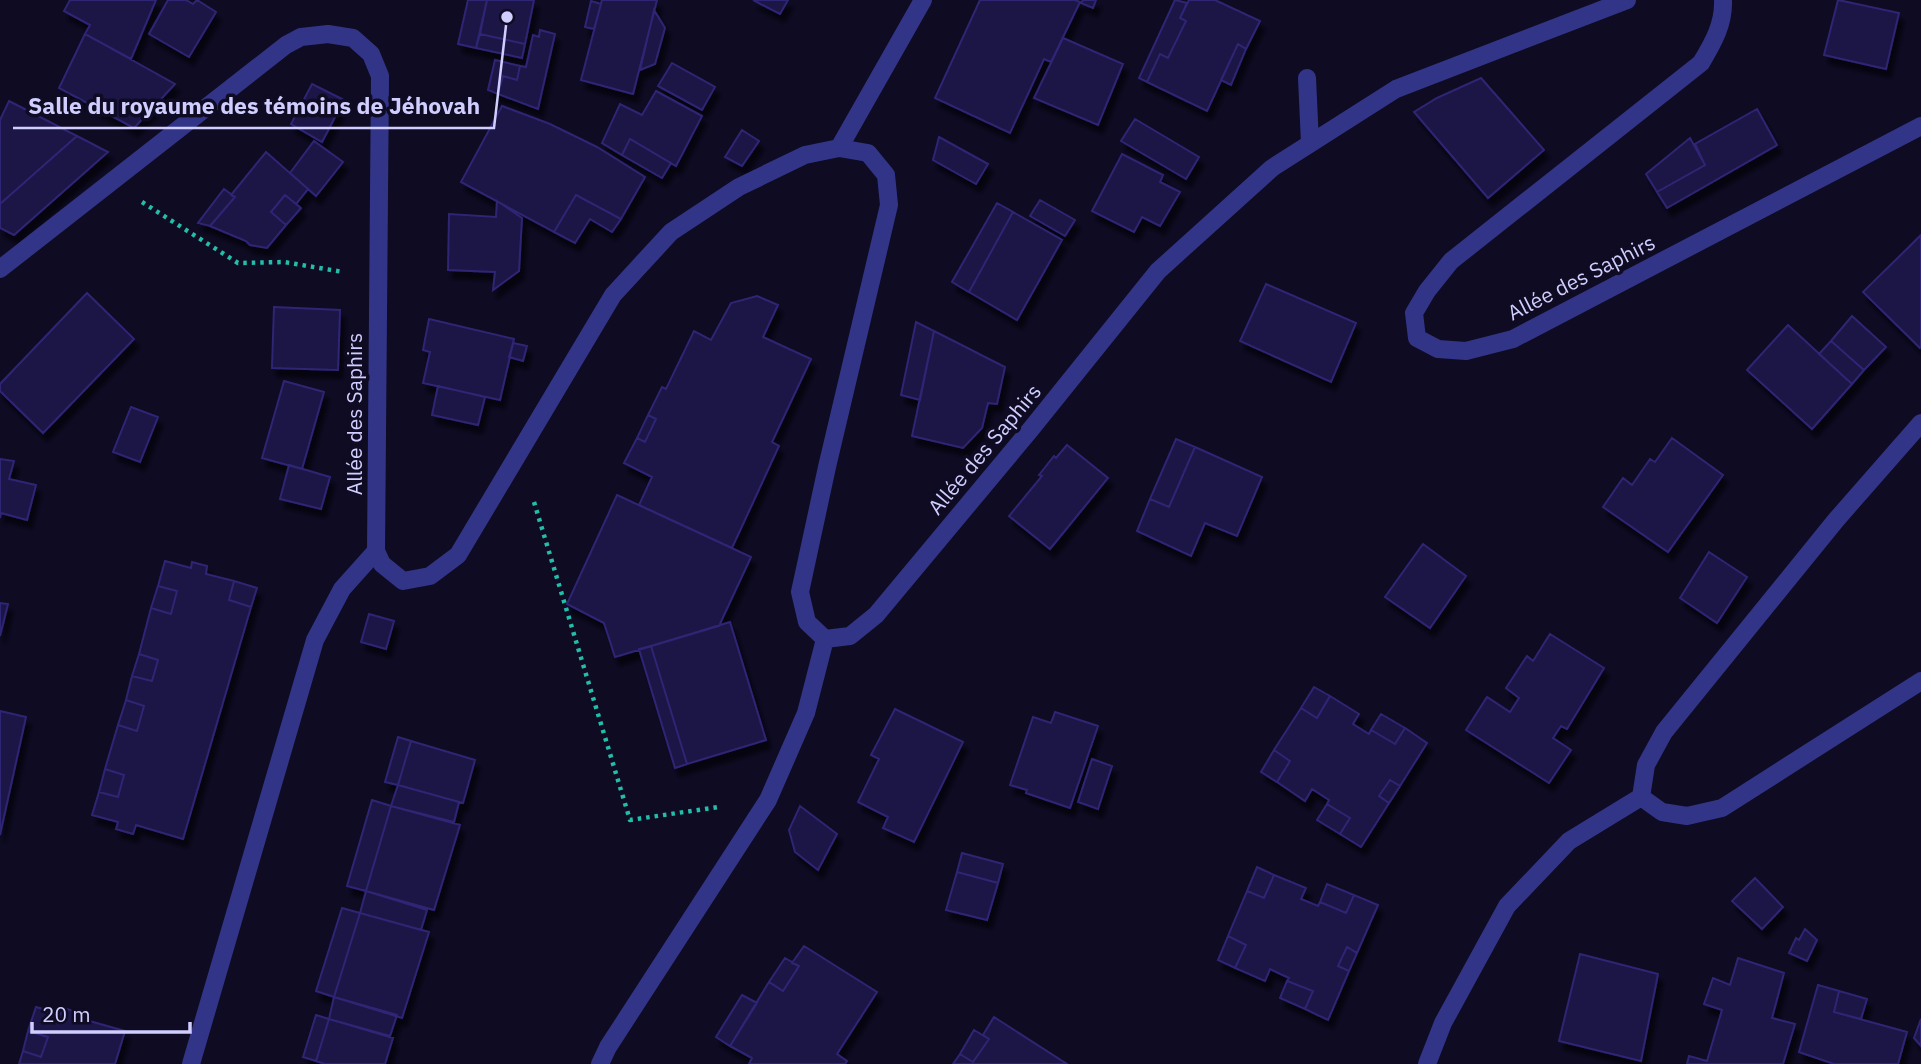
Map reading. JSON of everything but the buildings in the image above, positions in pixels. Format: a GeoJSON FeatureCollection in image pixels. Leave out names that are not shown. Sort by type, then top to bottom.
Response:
{"type":"FeatureCollection","features":[{"type":"Feature","properties":{"kind":"street"},"geometry":{"type":"LineString","coordinates":[[839,148],[923,0]]}},
{"type":"Feature","properties":{"kind":"street","name":"Allée des Saphirs"},"geometry":{"type":"LineString","coordinates":[[825,639],[850,636],[876,615],[1158,271],[1272,168],[1396,89],[1628,0]]}},
{"type":"Feature","properties":{"kind":"street","name":"Allée des Saphirs"},"geometry":{"type":"LineString","coordinates":[[1723,0],[1724,10],[1718,33],[1701,63],[1451,261],[1427,290],[1415,313],[1417,338],[1438,349],[1466,351],[1513,339],[1921,126]]}},
{"type":"Feature","properties":{"kind":"street","name":"Allée des Saphirs"},"geometry":{"type":"LineString","coordinates":[[0,270],[286,44],[301,37],[328,34],[353,38],[371,54],[380,76],[376,551]]}},
{"type":"Feature","properties":{"kind":"street"},"geometry":{"type":"LineString","coordinates":[[1307,78],[1310,143]]}},
{"type":"Feature","properties":{"kind":"street"},"geometry":{"type":"LineString","coordinates":[[191,1064],[315,640],[342,589],[376,551],[382,564],[403,581],[430,576],[458,555],[613,295],[671,232],[739,187],[806,155],[839,148],[868,153],[886,175],[889,205],[800,592],[807,622],[825,639],[806,713],[768,800],[615,1035],[600,1064]]}},
{"type":"Feature","properties":{"kind":"street"},"geometry":{"type":"LineString","coordinates":[[1427,1064],[1443,1023],[1507,906],[1569,841],[1641,797],[1646,765],[1664,732],[1836,520],[1921,423]]}},
{"type":"Feature","properties":{"kind":"street"},"geometry":{"type":"LineString","coordinates":[[1641,797],[1662,812],[1687,816],[1722,808],[1921,681]]}},
{"type":"Feature","properties":{"kind":"path"},"geometry":{"type":"LineString","coordinates":[[111,182],[238,263],[284,262],[378,279]]}},
{"type":"Feature","properties":{"kind":"path"},"geometry":{"type":"LineString","coordinates":[[519,453],[630,820],[768,800]]}},
{"type":"Feature","properties":{"kind":"place","name":"Salle du royaume des témoins de Jéhovah"},"geometry":{"type":"Point","coordinates":[507,17]}}]}
